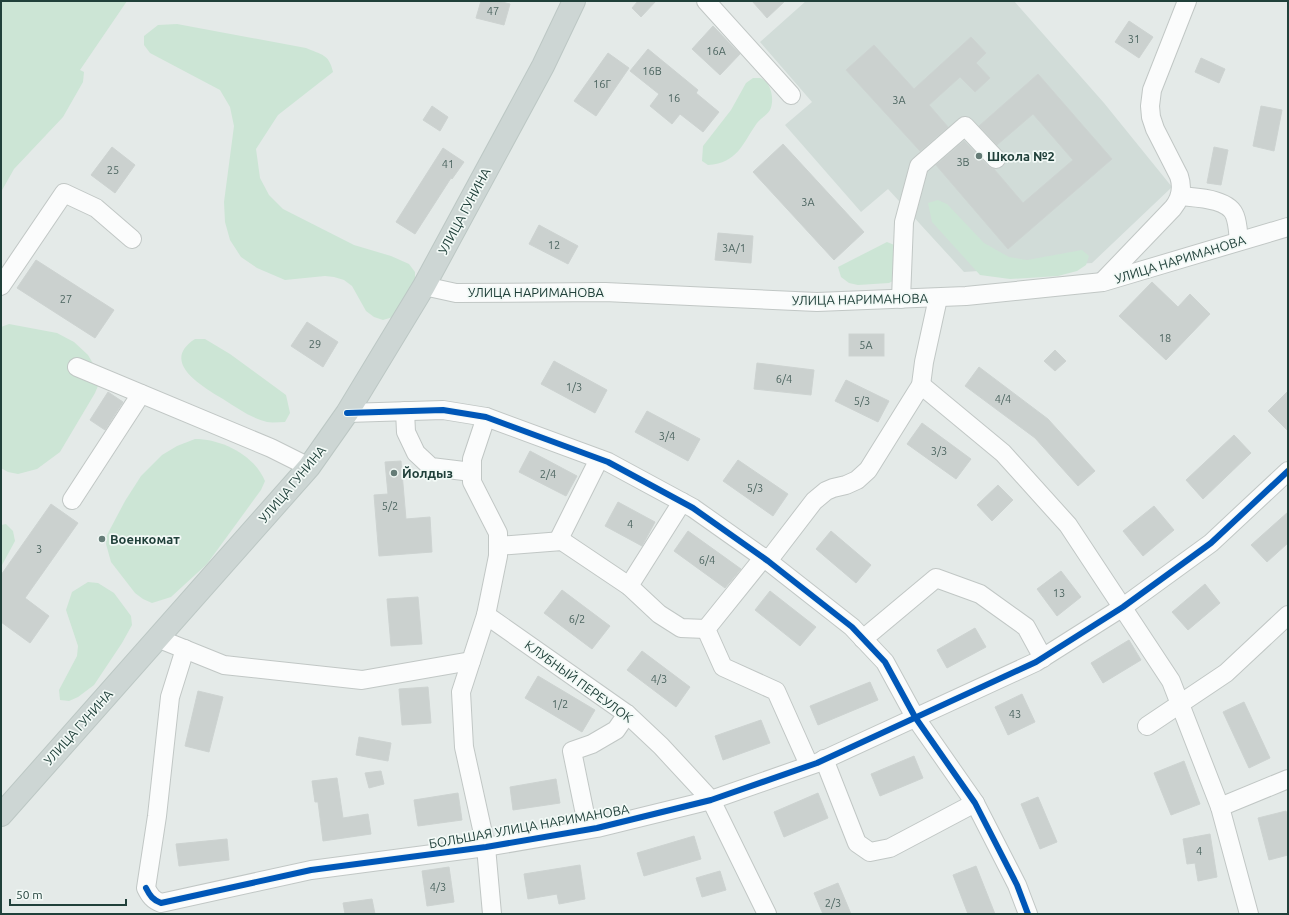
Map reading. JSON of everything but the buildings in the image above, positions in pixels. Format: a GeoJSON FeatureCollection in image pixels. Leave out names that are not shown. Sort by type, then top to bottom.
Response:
{"type":"FeatureCollection","features":[{"type":"Feature","properties":{"kind":"main road","name":"УЛИЦА ГУНИНА"},"geometry":{"type":"LineString","coordinates":[[1,815],[309,467],[347,413],[424,286],[543,66],[574,1]]}},
{"type":"Feature","properties":{"kind":"street"},"geometry":{"type":"LineString","coordinates":[[706,1],[791,95]]}},
{"type":"Feature","properties":{"kind":"street"},"geometry":{"type":"LineString","coordinates":[[1103,282],[1173,208],[1178,202],[1180,196],[1181,184],[1179,176],[1155,129],[1151,117],[1150,106],[1152,90],[1187,1]]}},
{"type":"Feature","properties":{"kind":"street"},"geometry":{"type":"LineString","coordinates":[[901,299],[904,222],[919,166],[965,126],[996,159]]}},
{"type":"Feature","properties":{"kind":"street"},"geometry":{"type":"LineString","coordinates":[[1,286],[64,192],[96,208],[132,239]]}},
{"type":"Feature","properties":{"kind":"street"},"geometry":{"type":"LineString","coordinates":[[1180,196],[1218,201],[1231,210],[1235,216],[1239,241]]}},
{"type":"Feature","properties":{"kind":"street","name":"УЛИЦА НАРИМАНОВА"},"geometry":{"type":"LineString","coordinates":[[424,286],[456,293],[605,292],[817,302],[938,298],[1103,282],[1288,226]]}},
{"type":"Feature","properties":{"kind":"street"},"geometry":{"type":"LineString","coordinates":[[706,629],[814,501],[826,491],[857,480],[868,470],[921,385],[924,362],[938,298]]}},
{"type":"Feature","properties":{"kind":"street"},"geometry":{"type":"LineString","coordinates":[[76,367],[271,448],[309,467]]}},
{"type":"Feature","properties":{"kind":"street"},"geometry":{"type":"LineString","coordinates":[[921,385],[1003,453],[1068,525],[1171,681],[1220,808],[1249,914]]}},
{"type":"Feature","properties":{"kind":"street"},"geometry":{"type":"LineString","coordinates":[[72,500],[141,394]]}},
{"type":"Feature","properties":{"kind":"street"},"geometry":{"type":"LineString","coordinates":[[347,413],[443,410],[486,417],[608,462],[693,508],[766,559],[852,627],[885,662],[915,717],[975,803],[1017,885],[1028,914]]}},
{"type":"Feature","properties":{"kind":"street"},"geometry":{"type":"LineString","coordinates":[[405,411],[406,432],[416,454],[431,467],[472,472]]}},
{"type":"Feature","properties":{"kind":"street"},"geometry":{"type":"LineString","coordinates":[[486,417],[472,459],[472,482],[498,533],[498,556],[486,615],[461,692],[464,746],[486,847],[492,914]]}},
{"type":"Feature","properties":{"kind":"street"},"geometry":{"type":"LineString","coordinates":[[558,541],[599,459]]}},
{"type":"Feature","properties":{"kind":"street","name":"БОЛЬШАЯ УЛИЦА НАРИМАНОВА"},"geometry":{"type":"LineString","coordinates":[[185,649],[170,697],[157,816],[146,888],[149,896],[161,903],[311,870],[486,847],[588,829],[711,800],[817,762],[1043,658],[1124,608],[1211,542],[1288,471]]}},
{"type":"Feature","properties":{"kind":"street"},"geometry":{"type":"LineString","coordinates":[[629,586],[682,502]]}},
{"type":"Feature","properties":{"kind":"street"},"geometry":{"type":"LineString","coordinates":[[498,546],[562,541],[629,586],[658,614],[681,628],[706,629]]}},
{"type":"Feature","properties":{"kind":"street"},"geometry":{"type":"LineString","coordinates":[[863,639],[936,578],[980,594],[1026,627],[1043,658]]}},
{"type":"Feature","properties":{"kind":"street","name":"КЛУБНЫЙ ПЕРЕУЛОК"},"geometry":{"type":"LineString","coordinates":[[486,615],[627,714],[661,746],[711,800],[767,914]]}},
{"type":"Feature","properties":{"kind":"street"},"geometry":{"type":"LineString","coordinates":[[1147,726],[1226,673],[1288,615]]}},
{"type":"Feature","properties":{"kind":"street"},"geometry":{"type":"LineString","coordinates":[[706,629],[723,667],[776,691],[817,762],[857,843],[870,852],[890,848],[975,803]]}},
{"type":"Feature","properties":{"kind":"street"},"geometry":{"type":"LineString","coordinates":[[157,638],[224,665],[362,680],[471,661]]}},
{"type":"Feature","properties":{"kind":"street"},"geometry":{"type":"LineString","coordinates":[[588,829],[572,751],[592,744],[616,730],[627,714]]}},
{"type":"Feature","properties":{"kind":"street"},"geometry":{"type":"LineString","coordinates":[[1220,808],[1288,779]]}},
{"type":"Feature","properties":{"kind":"shaded area","name":"Школа №2"},"geometry":{"type":"Polygon","coordinates":[[[806,1],[1014,1],[1104,103],[1172,187],[1092,263],[964,272],[888,189],[861,212],[785,125],[812,102],[760,42],[806,1]]]}},
{"type":"Feature","properties":{"kind":"green space"},"geometry":{"type":"Polygon","coordinates":[[[1,1],[127,1],[80,70],[84,72],[83,82],[63,117],[14,169],[1,192],[1,1]]]}},
{"type":"Feature","properties":{"kind":"green space"},"geometry":{"type":"Polygon","coordinates":[[[177,24],[306,48],[327,58],[333,72],[278,115],[256,149],[260,178],[269,195],[283,209],[354,245],[391,256],[409,264],[415,272],[415,281],[393,317],[383,320],[374,317],[366,311],[352,286],[344,280],[325,276],[285,280],[257,268],[241,257],[230,240],[225,222],[224,202],[234,126],[230,107],[220,90],[150,53],[144,45],[144,36],[158,25],[177,24]]]}},
{"type":"Feature","properties":{"kind":"green space"},"geometry":{"type":"Polygon","coordinates":[[[753,78],[760,78],[767,83],[772,96],[770,110],[757,123],[743,145],[733,156],[726,161],[708,165],[702,161],[703,146],[731,110],[746,83],[753,78]]]}},
{"type":"Feature","properties":{"kind":"green space"},"geometry":{"type":"Polygon","coordinates":[[[938,200],[947,204],[984,243],[1009,257],[1027,260],[1082,250],[1089,256],[1086,265],[1077,271],[1058,276],[1010,279],[980,275],[932,222],[928,203],[938,200]]]}},
{"type":"Feature","properties":{"kind":"green space"},"geometry":{"type":"Polygon","coordinates":[[[887,242],[904,249],[904,275],[889,283],[858,285],[849,283],[841,277],[838,267],[887,242]]]}},
{"type":"Feature","properties":{"kind":"green space"},"geometry":{"type":"Polygon","coordinates":[[[9,324],[57,333],[74,342],[88,355],[98,372],[100,381],[95,393],[60,452],[37,469],[18,474],[8,472],[1,468],[1,327],[9,324]]]}},
{"type":"Feature","properties":{"kind":"green space"},"geometry":{"type":"Polygon","coordinates":[[[195,339],[205,339],[230,354],[286,395],[290,413],[285,422],[269,422],[255,418],[196,381],[183,365],[181,356],[185,348],[195,339]]]}},
{"type":"Feature","properties":{"kind":"green space"},"geometry":{"type":"Polygon","coordinates":[[[195,439],[216,442],[236,450],[253,463],[265,481],[261,490],[207,564],[171,597],[152,603],[135,593],[111,562],[106,544],[107,535],[125,501],[141,476],[162,455],[177,446],[195,439]]]}},
{"type":"Feature","properties":{"kind":"green space"},"geometry":{"type":"Polygon","coordinates":[[[6,524],[13,531],[15,541],[1,567],[1,525],[6,524]]]}},
{"type":"Feature","properties":{"kind":"green space"},"geometry":{"type":"Polygon","coordinates":[[[88,582],[98,583],[114,593],[131,616],[132,625],[94,685],[78,697],[69,701],[60,700],[59,690],[77,656],[78,646],[66,610],[72,592],[88,582]]]}},
{"type":"Feature","properties":{"kind":"cycle path"},"geometry":{"type":"LineString","coordinates":[[347,413],[443,410],[486,417],[608,462],[693,508],[768,561],[852,627],[885,662],[915,717],[975,803],[1017,885],[1028,914]]}},
{"type":"Feature","properties":{"kind":"cycle path"},"geometry":{"type":"LineString","coordinates":[[146,888],[152,897],[161,903],[311,870],[486,847],[597,828],[711,800],[817,763],[1036,662],[1123,607],[1211,543],[1288,471]]}},
{"type":"Feature","properties":{"kind":"place","name":"Школа №2"},"geometry":{"type":"Point","coordinates":[979,156]}},
{"type":"Feature","properties":{"kind":"place","name":"Йолдыз"},"geometry":{"type":"Point","coordinates":[394,473]}},
{"type":"Feature","properties":{"kind":"place","name":"Военкомат"},"geometry":{"type":"Point","coordinates":[102,539]}}]}
